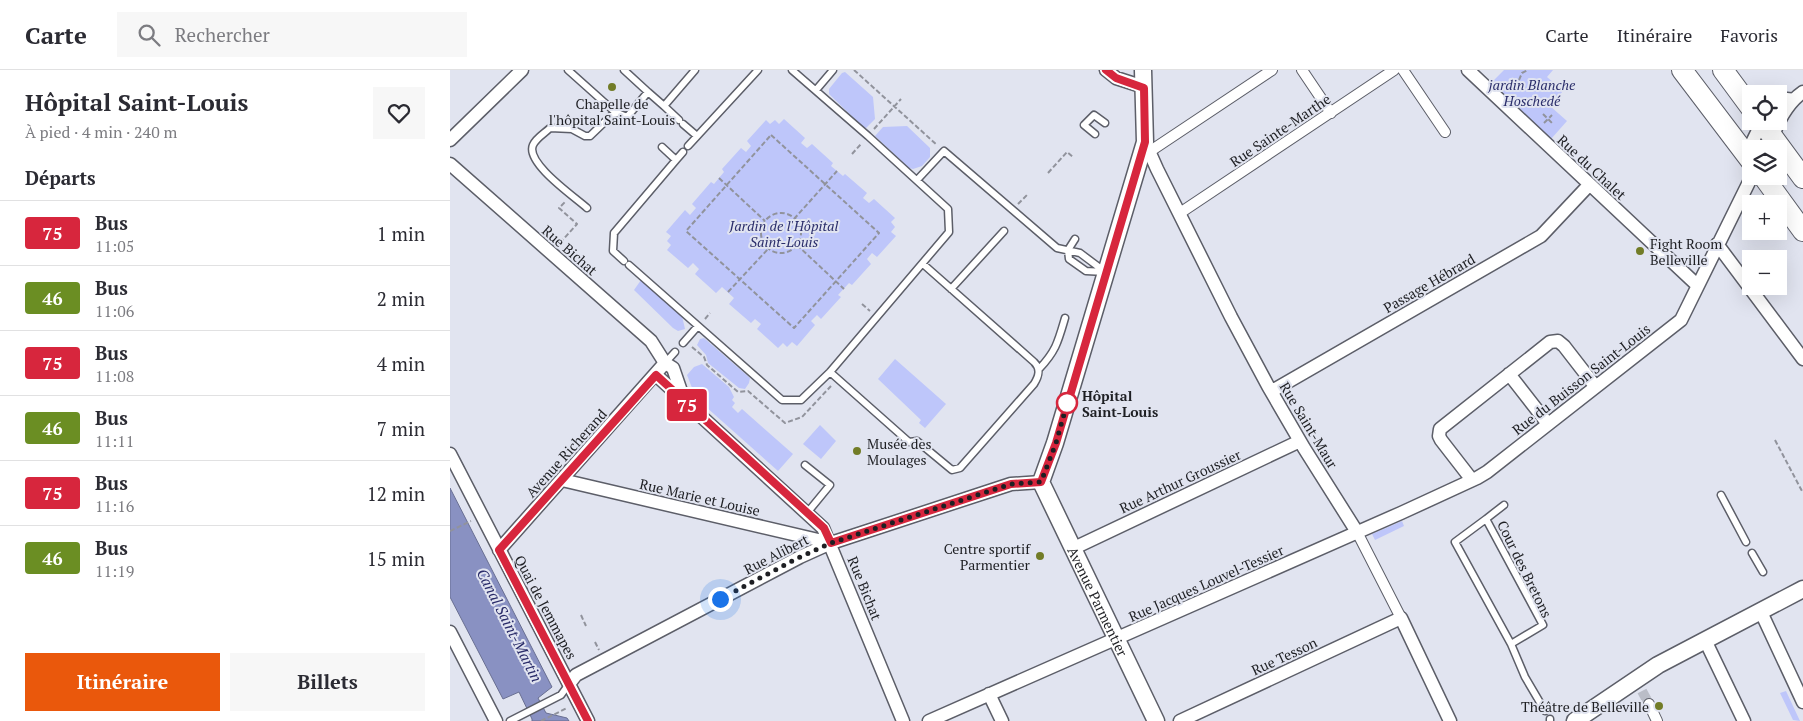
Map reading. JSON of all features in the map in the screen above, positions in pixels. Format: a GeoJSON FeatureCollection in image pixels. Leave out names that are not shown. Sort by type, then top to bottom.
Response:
{"type":"FeatureCollection","features":[{"type":"Feature","properties":{"kind":"main road"},"geometry":{"type":"LineString","coordinates":[[1682,70],[1742,149]]}},
{"type":"Feature","properties":{"kind":"main road"},"geometry":{"type":"LineString","coordinates":[[1723,70],[1742,97]]}},
{"type":"Feature","properties":{"kind":"main road"},"geometry":{"type":"LineString","coordinates":[[1766,130],[1803,178]]}},
{"type":"Feature","properties":{"kind":"main road"},"geometry":{"type":"LineString","coordinates":[[1770,185],[1803,231]]}},
{"type":"Feature","properties":{"kind":"street"},"geometry":{"type":"LineString","coordinates":[[450,140],[522,70]]}},
{"type":"Feature","properties":{"kind":"street"},"geometry":{"type":"LineString","coordinates":[[1106,70],[1116,78],[1144,88]]}},
{"type":"Feature","properties":{"kind":"street"},"geometry":{"type":"LineString","coordinates":[[1041,482],[1056,443],[1105,272],[1147,147],[1143,70]]}},
{"type":"Feature","properties":{"kind":"street"},"geometry":{"type":"LineString","coordinates":[[1147,147],[1272,70]]}},
{"type":"Feature","properties":{"kind":"street"},"geometry":{"type":"LineString","coordinates":[[1302,70],[1330,113]]}},
{"type":"Feature","properties":{"kind":"street","name":"Rue Sainte-Marthe"},"geometry":{"type":"LineString","coordinates":[[1180,213],[1394,70]]}},
{"type":"Feature","properties":{"kind":"street"},"geometry":{"type":"LineString","coordinates":[[1403,70],[1445,132]]}},
{"type":"Feature","properties":{"kind":"street","name":"Rue du Chalet"},"geometry":{"type":"LineString","coordinates":[[1468,70],[1697,285]]}},
{"type":"Feature","properties":{"kind":"street"},"geometry":{"type":"LineString","coordinates":[[1787,108],[1800,94]]}},
{"type":"Feature","properties":{"kind":"street","name":"Rue Saint-Maur"},"geometry":{"type":"LineString","coordinates":[[1147,147],[1232,317],[1272,391],[1300,441],[1357,532],[1401,618],[1450,721]]}},
{"type":"Feature","properties":{"kind":"street","name":"Rue Bichat"},"geometry":{"type":"LineString","coordinates":[[450,164],[651,341],[665,363],[673,368],[685,403]]}},
{"type":"Feature","properties":{"kind":"street","name":"Passage Hébrard"},"geometry":{"type":"LineString","coordinates":[[1272,391],[1541,236],[1589,185]]}},
{"type":"Feature","properties":{"kind":"street","name":"Rue du Buisson Saint-Louis"},"geometry":{"type":"LineString","coordinates":[[1357,532],[1487,472],[1681,320],[1747,185]]}},
{"type":"Feature","properties":{"kind":"street"},"geometry":{"type":"LineString","coordinates":[[1717,244],[1803,359]]}},
{"type":"Feature","properties":{"kind":"street"},"geometry":{"type":"LineString","coordinates":[[1472,480],[1441,440],[1439,432],[1447,422],[1550,342],[1558,342],[1564,346],[1596,386]]}},
{"type":"Feature","properties":{"kind":"street"},"geometry":{"type":"LineString","coordinates":[[656,375],[665,363]]}},
{"type":"Feature","properties":{"kind":"street"},"geometry":{"type":"LineString","coordinates":[[1509,374],[1548,424]]}},
{"type":"Feature","properties":{"kind":"street","name":"Rue Bichat"},"geometry":{"type":"LineString","coordinates":[[656,375],[824,528],[903,721]]}},
{"type":"Feature","properties":{"kind":"street","name":"Avenue Richerand"},"geometry":{"type":"LineString","coordinates":[[499,550],[656,375]]}},
{"type":"Feature","properties":{"kind":"street","name":"Rue Arthur Groussier"},"geometry":{"type":"LineString","coordinates":[[1072,548],[1300,441]]}},
{"type":"Feature","properties":{"kind":"street","name":"Quai de Jemmapes"},"geometry":{"type":"LineString","coordinates":[[450,454],[588,721]]}},
{"type":"Feature","properties":{"kind":"street","name":"Rue Marie et Louise"},"geometry":{"type":"LineString","coordinates":[[562,480],[831,543]]}},
{"type":"Feature","properties":{"kind":"street","name":"Rue Alibert"},"geometry":{"type":"LineString","coordinates":[[569,684],[576,675],[800,557],[831,543],[1011,484],[1041,482]]}},
{"type":"Feature","properties":{"kind":"street","name":"Avenue Parmentier"},"geometry":{"type":"LineString","coordinates":[[1041,482],[1156,721]]}},
{"type":"Feature","properties":{"kind":"street","name":"Rue Jacques Louvel-Tessier"},"geometry":{"type":"LineString","coordinates":[[929,721],[1357,532]]}},
{"type":"Feature","properties":{"kind":"street"},"geometry":{"type":"LineString","coordinates":[[1575,721],[1639,685],[1658,665],[1761,612],[1776,599],[1803,589]]}},
{"type":"Feature","properties":{"kind":"street"},"geometry":{"type":"LineString","coordinates":[[1761,612],[1803,702]]}},
{"type":"Feature","properties":{"kind":"street","name":"Rue Tesson"},"geometry":{"type":"LineString","coordinates":[[1180,721],[1401,618]]}},
{"type":"Feature","properties":{"kind":"street"},"geometry":{"type":"LineString","coordinates":[[450,632],[496,721]]}},
{"type":"Feature","properties":{"kind":"street"},"geometry":{"type":"LineString","coordinates":[[1705,640],[1744,721]]}},
{"type":"Feature","properties":{"kind":"street"},"geometry":{"type":"LineString","coordinates":[[989,694],[1002,721]]}},
{"type":"Feature","properties":{"kind":"street"},"geometry":{"type":"LineString","coordinates":[[1649,704],[1657,721]]}},
{"type":"Feature","properties":{"kind":"lane"},"geometry":{"type":"LineString","coordinates":[[568,70],[615,112],[627,117],[648,92]]}},
{"type":"Feature","properties":{"kind":"lane"},"geometry":{"type":"LineString","coordinates":[[624,70],[696,136]]}},
{"type":"Feature","properties":{"kind":"lane"},"geometry":{"type":"LineString","coordinates":[[664,106],[695,70]]}},
{"type":"Feature","properties":{"kind":"lane"},"geometry":{"type":"LineString","coordinates":[[688,146],[758,70]]}},
{"type":"Feature","properties":{"kind":"lane"},"geometry":{"type":"LineString","coordinates":[[683,152],[614,233],[613,252],[782,400],[802,400],[830,372],[950,232],[948,209],[792,70]]}},
{"type":"Feature","properties":{"kind":"lane"},"geometry":{"type":"LineString","coordinates":[[816,90],[833,70]]}},
{"type":"Feature","properties":{"kind":"lane"},"geometry":{"type":"LineString","coordinates":[[1787,96],[1800,94]]}},
{"type":"Feature","properties":{"kind":"lane"},"geometry":{"type":"LineString","coordinates":[[587,208],[539,166],[532,153],[533,145],[550,128],[572,129],[585,136],[590,136],[615,112]]}},
{"type":"Feature","properties":{"kind":"lane"},"geometry":{"type":"LineString","coordinates":[[1095,134],[1084,125],[1094,115],[1104,123]]}},
{"type":"Feature","properties":{"kind":"lane"},"geometry":{"type":"LineString","coordinates":[[662,148],[676,160]]}},
{"type":"Feature","properties":{"kind":"lane"},"geometry":{"type":"LineString","coordinates":[[917,180],[944,151],[1057,248],[1083,252],[1105,272]]}},
{"type":"Feature","properties":{"kind":"lane"},"geometry":{"type":"LineString","coordinates":[[951,289],[1004,231]]}},
{"type":"Feature","properties":{"kind":"lane"},"geometry":{"type":"LineString","coordinates":[[1075,240],[1068,250],[1069,259],[1086,271],[1105,272]]}},
{"type":"Feature","properties":{"kind":"lane"},"geometry":{"type":"LineString","coordinates":[[830,372],[909,442],[916,441],[952,470],[960,468],[1034,384],[1038,378],[1038,369],[1034,362],[923,264]]}},
{"type":"Feature","properties":{"kind":"lane"},"geometry":{"type":"LineString","coordinates":[[1038,369],[1052,356],[1065,318]]}},
{"type":"Feature","properties":{"kind":"lane"},"geometry":{"type":"LineString","coordinates":[[683,343],[698,326]]}},
{"type":"Feature","properties":{"kind":"lane"},"geometry":{"type":"LineString","coordinates":[[665,363],[675,352]]}},
{"type":"Feature","properties":{"kind":"lane"},"geometry":{"type":"LineString","coordinates":[[805,465],[830,485],[807,513]]}},
{"type":"Feature","properties":{"kind":"lane"},"geometry":{"type":"LineString","coordinates":[[1721,495],[1746,542]]}},
{"type":"Feature","properties":{"kind":"lane","name":"Cour des Bretons"},"geometry":{"type":"LineString","coordinates":[[1504,506],[1455,542],[1511,644],[1525,677],[1545,711]]}},
{"type":"Feature","properties":{"kind":"lane","name":"Cour des Bretons"},"geometry":{"type":"LineString","coordinates":[[1486,519],[1543,625],[1511,644]]}},
{"type":"Feature","properties":{"kind":"lane"},"geometry":{"type":"LineString","coordinates":[[1752,553],[1763,572]]}},
{"type":"Feature","properties":{"kind":"lane"},"geometry":{"type":"LineString","coordinates":[[512,720],[561,695],[569,684]]}},
{"type":"Feature","properties":{"kind":"path"},"geometry":{"type":"LineString","coordinates":[[854,70],[944,151]]}},
{"type":"Feature","properties":{"kind":"path"},"geometry":{"type":"LineString","coordinates":[[1516,86],[1522,73],[1528,70]]}},
{"type":"Feature","properties":{"kind":"path"},"geometry":{"type":"LineString","coordinates":[[852,154],[901,98]]}},
{"type":"Feature","properties":{"kind":"path"},"geometry":{"type":"LineString","coordinates":[[1543,114],[1552,123]]}},
{"type":"Feature","properties":{"kind":"path"},"geometry":{"type":"LineString","coordinates":[[1544,123],[1552,115]]}},
{"type":"Feature","properties":{"kind":"path"},"geometry":{"type":"LineString","coordinates":[[771,136],[879,233],[794,328],[686,231],[726,185],[771,136]]}},
{"type":"Feature","properties":{"kind":"path"},"geometry":{"type":"LineString","coordinates":[[1048,173],[1067,152],[1074,158]]}},
{"type":"Feature","properties":{"kind":"path"},"geometry":{"type":"LineString","coordinates":[[794,219],[837,171]]}},
{"type":"Feature","properties":{"kind":"path"},"geometry":{"type":"LineString","coordinates":[[719,178],[765,221]]}},
{"type":"Feature","properties":{"kind":"path"},"geometry":{"type":"LineString","coordinates":[[1013,210],[1027,195]]}},
{"type":"Feature","properties":{"kind":"path"},"geometry":{"type":"LineString","coordinates":[[560,243],[577,224],[560,208],[568,199]]}},
{"type":"Feature","properties":{"kind":"path"},"geometry":{"type":"LineString","coordinates":[[779,214],[790,216],[794,219],[800,229],[799,240],[792,250],[780,253],[768,248],[761,238],[762,226],[765,221],[769,217],[779,214]]}},
{"type":"Feature","properties":{"kind":"path"},"geometry":{"type":"LineString","coordinates":[[796,245],[844,289]]}},
{"type":"Feature","properties":{"kind":"path"},"geometry":{"type":"LineString","coordinates":[[728,292],[768,248]]}},
{"type":"Feature","properties":{"kind":"path"},"geometry":{"type":"LineString","coordinates":[[1775,440],[1803,494]]}},
{"type":"Feature","properties":{"kind":"path"},"geometry":{"type":"LineString","coordinates":[[450,531],[472,521]]}},
{"type":"Feature","properties":{"kind":"path"},"geometry":{"type":"LineString","coordinates":[[581,615],[586,626]]}},
{"type":"Feature","properties":{"kind":"path"},"geometry":{"type":"LineString","coordinates":[[595,642],[599,650]]}},
{"type":"Feature","properties":{"kind":"path"},"geometry":{"type":"LineString","coordinates":[[541,721],[567,708]]}},
{"type":"Feature","properties":{"kind":"green space","name":"jardin Blanche Hoschedé"},"geometry":{"type":"Polygon","coordinates":[[[1504,70],[1553,70],[1547,77],[1563,91],[1550,106],[1567,121],[1551,139],[1491,83],[1504,70]]]}},
{"type":"Feature","properties":{"kind":"green space"},"geometry":{"type":"Polygon","coordinates":[[[845,72],[873,97],[875,119],[865,129],[829,94],[829,89],[845,72]]]}},
{"type":"Feature","properties":{"kind":"green space","name":"Jardin de l'Hôpital Saint-Louis"},"geometry":{"type":"Polygon","coordinates":[[[784,119],[805,138],[801,143],[807,148],[812,144],[833,163],[831,166],[843,176],[845,174],[867,193],[863,198],[869,203],[874,199],[895,218],[891,222],[895,227],[891,232],[896,236],[877,257],[872,253],[867,259],[871,264],[852,285],[849,283],[838,295],[841,297],[821,319],[817,315],[811,321],[815,325],[797,346],[792,342],[787,347],[783,343],[778,348],[757,329],[761,324],[755,319],[751,323],[729,304],[734,298],[722,287],[716,293],[695,274],[699,269],[693,263],[688,268],[667,250],[671,245],[667,241],[671,236],[666,232],[685,210],[690,215],[696,208],[692,204],[711,182],[714,184],[724,172],[722,169],[741,148],[746,152],[751,146],[747,141],[766,120],[770,124],[775,120],[779,124],[784,119]]]}},
{"type":"Feature","properties":{"kind":"green space"},"geometry":{"type":"Polygon","coordinates":[[[907,126],[930,148],[930,157],[922,166],[913,169],[909,168],[875,136],[883,127],[907,126]]]}},
{"type":"Feature","properties":{"kind":"green space"},"geometry":{"type":"Polygon","coordinates":[[[641,280],[682,316],[685,329],[678,331],[673,328],[634,290],[641,280]]]}},
{"type":"Feature","properties":{"kind":"green space"},"geometry":{"type":"Polygon","coordinates":[[[704,338],[750,378],[745,389],[739,388],[708,363],[706,355],[697,345],[700,339],[704,338]]]}},
{"type":"Feature","properties":{"kind":"green space"},"geometry":{"type":"Polygon","coordinates":[[[895,359],[946,404],[925,428],[919,423],[921,420],[878,379],[895,359]]]}},
{"type":"Feature","properties":{"kind":"green space"},"geometry":{"type":"Polygon","coordinates":[[[702,364],[729,387],[734,397],[732,400],[735,403],[732,407],[738,413],[742,409],[793,454],[778,471],[696,398],[687,375],[694,367],[702,364]]]}},
{"type":"Feature","properties":{"kind":"green space"},"geometry":{"type":"Polygon","coordinates":[[[820,425],[836,441],[821,459],[803,444],[820,425]]]}},
{"type":"Feature","properties":{"kind":"green space"},"geometry":{"type":"Polygon","coordinates":[[[1402,521],[1404,526],[1375,540],[1372,534],[1402,521]]]}},
{"type":"Feature","properties":{"kind":"green space"},"geometry":{"type":"Polygon","coordinates":[[[1786,691],[1800,721],[1793,720],[1780,693],[1786,691]]]}},
{"type":"Feature","properties":{"kind":"water","name":"Canal Saint-Martin"},"geometry":{"type":"Polygon","coordinates":[[[450,488],[552,687],[538,698],[546,713],[567,718],[569,721],[532,721],[519,692],[503,699],[450,597],[450,488]]]}},
{"type":"Feature","properties":{"kind":"tunnel"},"geometry":{"type":"LineString","coordinates":[[1642,691],[1649,704]]}},
{"type":"Feature","properties":{"kind":"bus line","name":"75"},"geometry":{"type":"LineString","coordinates":[[588,721],[499,550],[656,375],[824,528],[831,543],[1011,484],[1041,482],[1056,443],[1145,142],[1144,88],[1116,78],[1106,70]]}},
{"type":"Feature","properties":{"kind":"place","name":"Chapelle de l'hôpital Saint-Louis"},"geometry":{"type":"Point","coordinates":[612,87]}},
{"type":"Feature","properties":{"kind":"place","name":"Fight Room Belleville"},"geometry":{"type":"Point","coordinates":[1640,251]}},
{"type":"Feature","properties":{"kind":"place","name":"Hôpital Saint-Louis"},"geometry":{"type":"Point","coordinates":[1067,403]}},
{"type":"Feature","properties":{"kind":"place","name":"Musée des Moulages"},"geometry":{"type":"Point","coordinates":[857,451]}},
{"type":"Feature","properties":{"kind":"place","name":"Centre sportif Parmentier"},"geometry":{"type":"Point","coordinates":[1040,556]}},
{"type":"Feature","properties":{"kind":"place","name":"Théâtre de Belleville"},"geometry":{"type":"Point","coordinates":[1659,706]}},
{"type":"Feature","properties":{"kind":"route"},"geometry":{"type":"LineString","coordinates":[[720,599],[831,543],[1011,484],[1041,482],[1056,443],[1068,400],[1067,403]]}}]}
